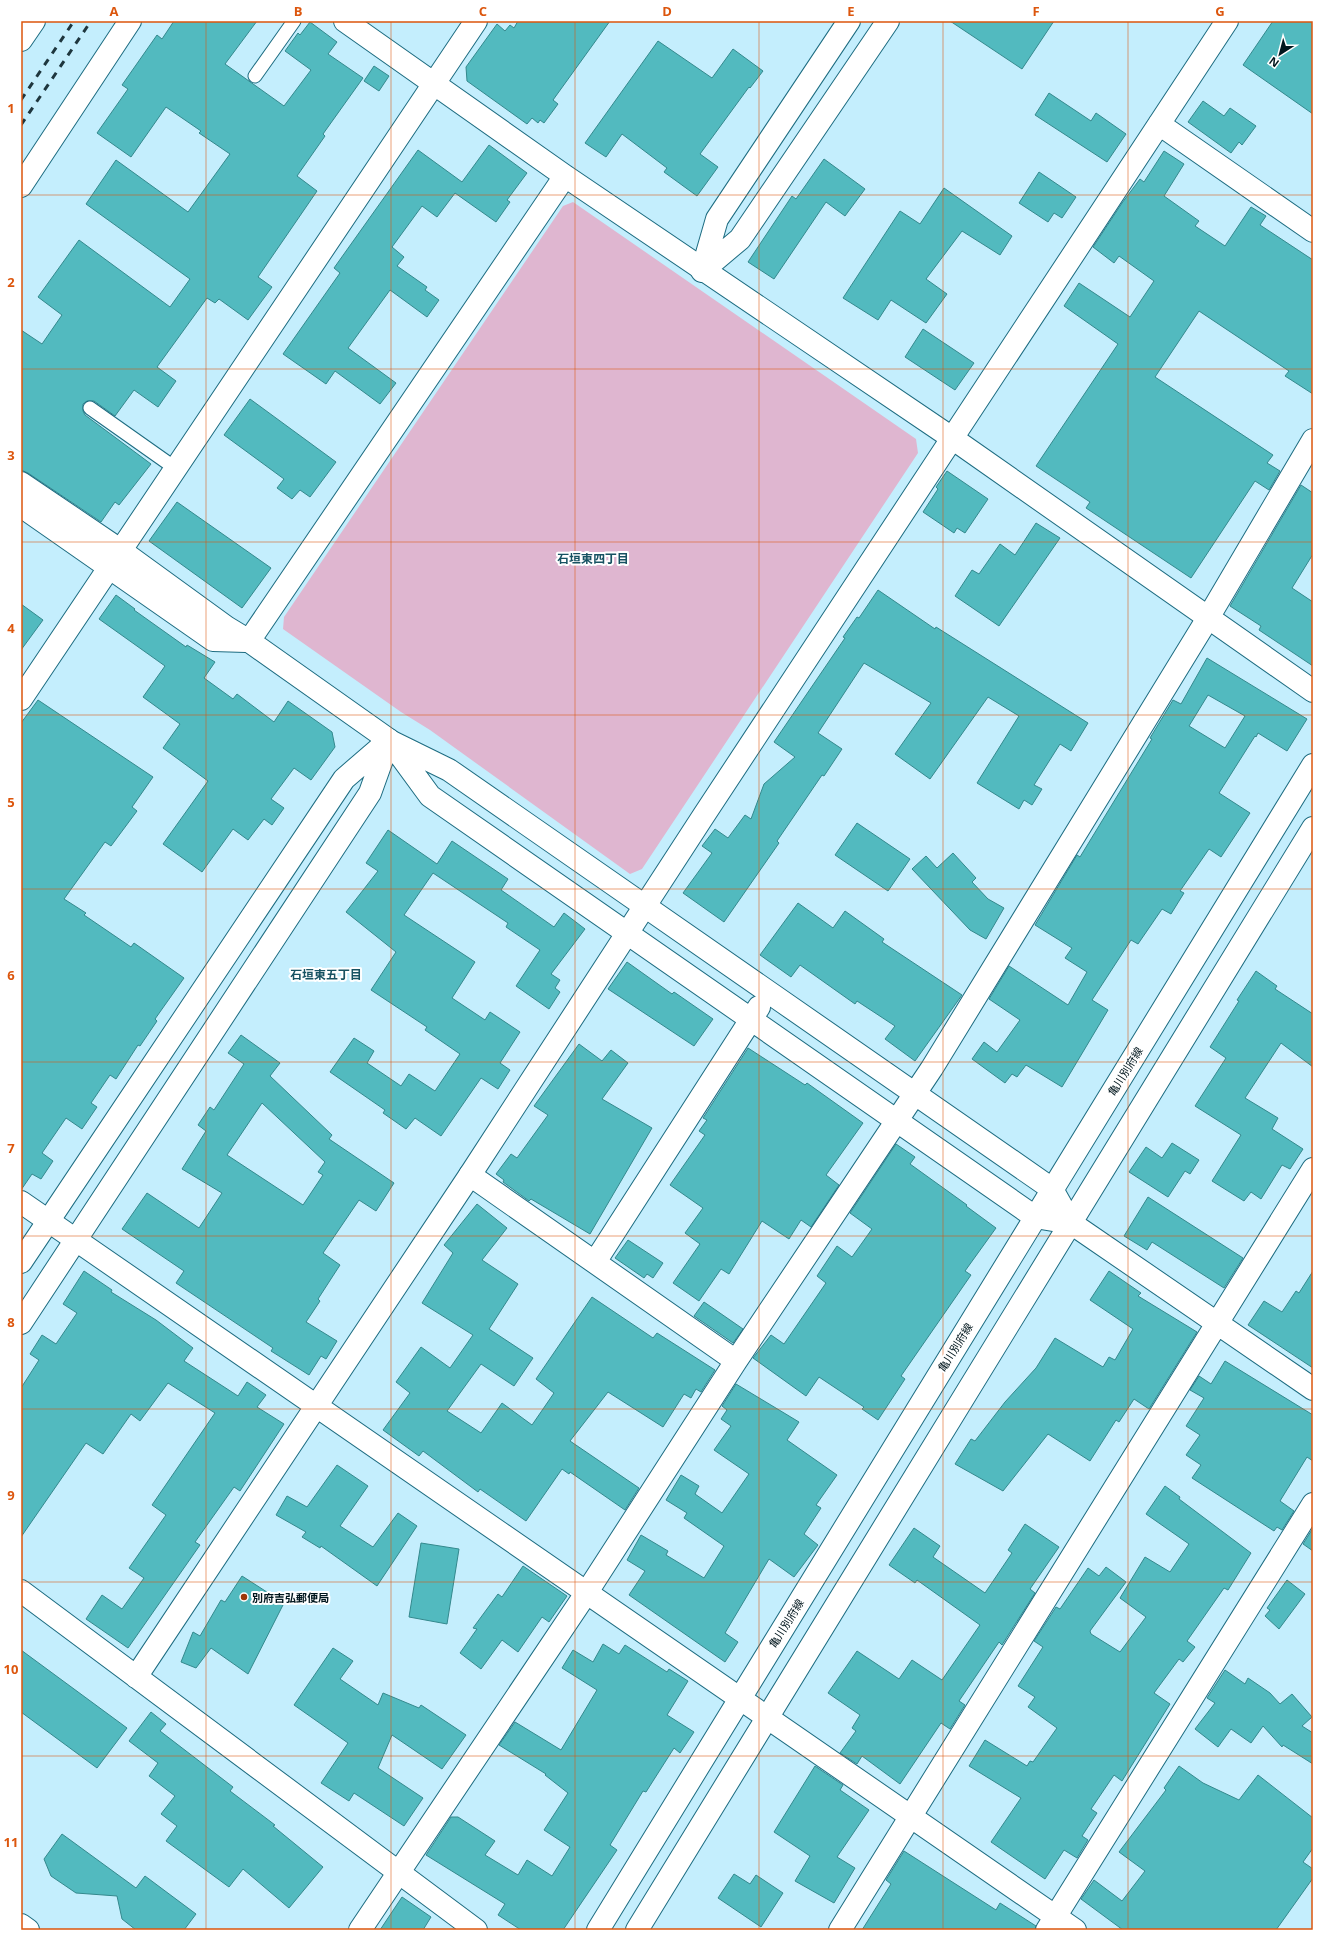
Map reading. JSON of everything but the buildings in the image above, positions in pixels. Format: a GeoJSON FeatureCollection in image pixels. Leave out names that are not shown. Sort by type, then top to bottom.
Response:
{"type":"FeatureCollection","features":[{"type":"Feature","properties":{"kind":"street"},"geometry":{"type":"LineString","coordinates":[[21,40],[34,21]]}},
{"type":"Feature","properties":{"kind":"street"},"geometry":{"type":"LineString","coordinates":[[21,186],[130,21]]}},
{"type":"Feature","properties":{"kind":"street"},"geometry":{"type":"LineString","coordinates":[[344,21],[702,271],[952,438],[1313,691]]}},
{"type":"Feature","properties":{"kind":"street"},"geometry":{"type":"LineString","coordinates":[[21,699],[476,21]]}},
{"type":"Feature","properties":{"kind":"street"},"geometry":{"type":"LineString","coordinates":[[702,271],[717,219],[849,21]]}},
{"type":"Feature","properties":{"kind":"street"},"geometry":{"type":"LineString","coordinates":[[702,271],[740,239],[888,21]]}},
{"type":"Feature","properties":{"kind":"street"},"geometry":{"type":"LineString","coordinates":[[136,1677],[470,1175],[644,906],[1227,21]]}},
{"type":"Feature","properties":{"kind":"street"},"geometry":{"type":"LineString","coordinates":[[1159,124],[1313,231]]}},
{"type":"Feature","properties":{"kind":"street"},"geometry":{"type":"LineString","coordinates":[[249,641],[565,176]]}},
{"type":"Feature","properties":{"kind":"street"},"geometry":{"type":"LineString","coordinates":[[360,1930],[587,1592],[736,1361],[914,1094],[1208,618],[1313,440]]}},
{"type":"Feature","properties":{"kind":"street"},"geometry":{"type":"LineString","coordinates":[[21,483],[115,559]]}},
{"type":"Feature","properties":{"kind":"street"},"geometry":{"type":"LineString","coordinates":[[21,506],[115,559],[249,641],[389,740],[449,770],[1052,1189],[1071,1223]]}},
{"type":"Feature","properties":{"kind":"street"},"geometry":{"type":"LineString","coordinates":[[389,740],[430,796],[1035,1217],[1071,1223],[1313,1390]]}},
{"type":"Feature","properties":{"kind":"street"},"geometry":{"type":"LineString","coordinates":[[21,1262],[344,779],[389,740]]}},
{"type":"Feature","properties":{"kind":"street"},"geometry":{"type":"LineString","coordinates":[[21,1323],[370,793],[389,740]]}},
{"type":"Feature","properties":{"kind":"street","name":"亀川別府線"},"geometry":{"type":"LineString","coordinates":[[598,1930],[1313,765]]}},
{"type":"Feature","properties":{"kind":"street"},"geometry":{"type":"LineString","coordinates":[[637,1930],[1313,828]]}},
{"type":"Feature","properties":{"kind":"street"},"geometry":{"type":"LineString","coordinates":[[595,1262],[768,992]]}},
{"type":"Feature","properties":{"kind":"street"},"geometry":{"type":"LineString","coordinates":[[840,1930],[1313,1169]]}},
{"type":"Feature","properties":{"kind":"street"},"geometry":{"type":"LineString","coordinates":[[470,1175],[736,1361]]}},
{"type":"Feature","properties":{"kind":"street"},"geometry":{"type":"LineString","coordinates":[[21,1202],[740,1698],[910,1817],[1051,1923],[1075,1930]]}},
{"type":"Feature","properties":{"kind":"street"},"geometry":{"type":"LineString","coordinates":[[1051,1923],[1313,1504]]}},
{"type":"Feature","properties":{"kind":"street"},"geometry":{"type":"LineString","coordinates":[[21,1591],[476,1930]]}},
{"type":"Feature","properties":{"kind":"street"},"geometry":{"type":"LineString","coordinates":[[21,1925],[28,1930]]}},
{"type":"Feature","properties":{"kind":"lane"},"geometry":{"type":"LineString","coordinates":[[255,76],[294,21]]}},
{"type":"Feature","properties":{"kind":"lane"},"geometry":{"type":"LineString","coordinates":[[90,408],[175,468]]}},
{"type":"Feature","properties":{"kind":"shaded area"},"geometry":{"type":"Polygon","coordinates":[[[573,202],[916,439],[918,453],[642,869],[630,874],[430,730],[401,712],[283,629],[284,617],[563,206],[573,202]]]}},
{"type":"Feature","properties":{"kind":"railway"},"geometry":{"type":"LineString","coordinates":[[21,100],[74,21]]}},
{"type":"Feature","properties":{"kind":"railway"},"geometry":{"type":"LineString","coordinates":[[21,125],[91,21]]}},
{"type":"Feature","properties":{"kind":"place","name":"別府吉弘郵便局"},"geometry":{"type":"Point","coordinates":[244,1597]}},
{"type":"Feature","properties":{"kind":"district","name":"石垣東四丁目"},"geometry":{"type":"Point","coordinates":[593,558]}},
{"type":"Feature","properties":{"kind":"district","name":"石垣東五丁目"},"geometry":{"type":"Point","coordinates":[326,974]}}]}
